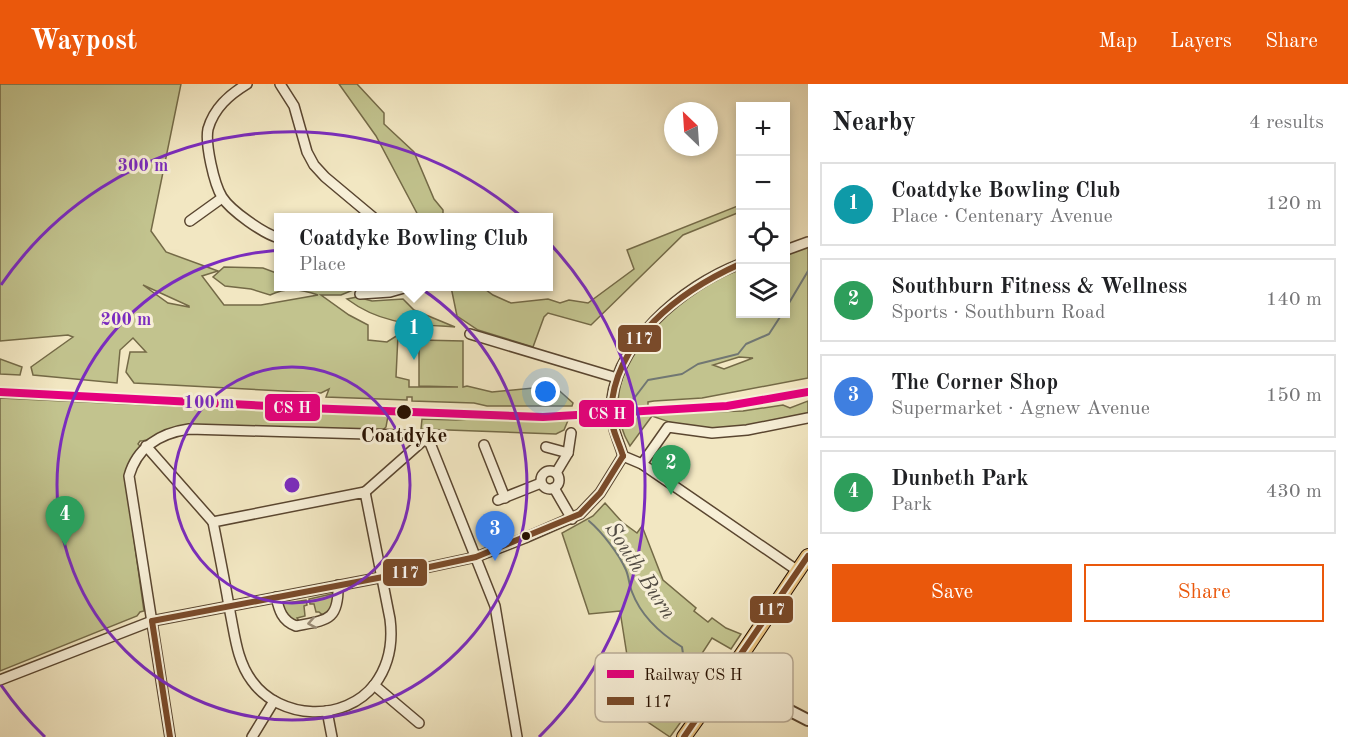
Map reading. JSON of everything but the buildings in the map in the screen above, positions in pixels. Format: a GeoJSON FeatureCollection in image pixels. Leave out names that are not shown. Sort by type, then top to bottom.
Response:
{"type":"FeatureCollection","features":[{"type":"Feature","properties":{"kind":"main road"},"geometry":{"type":"LineString","coordinates":[[743,653],[808,556]]}},
{"type":"Feature","properties":{"kind":"main road"},"geometry":{"type":"LineString","coordinates":[[684,737],[694,722]]}},
{"type":"Feature","properties":{"kind":"street"},"geometry":{"type":"LineString","coordinates":[[247,84],[223,102],[208,129],[208,154],[222,198],[238,213],[274,236]]}},
{"type":"Feature","properties":{"kind":"street"},"geometry":{"type":"LineString","coordinates":[[280,84],[294,106],[307,152],[314,165],[368,213]]}},
{"type":"Feature","properties":{"kind":"street"},"geometry":{"type":"LineString","coordinates":[[190,222],[222,198]]}},
{"type":"Feature","properties":{"kind":"street"},"geometry":{"type":"LineString","coordinates":[[790,249],[808,242]]}},
{"type":"Feature","properties":{"kind":"street"},"geometry":{"type":"LineString","coordinates":[[623,456],[611,417],[612,400],[617,378],[639,340],[673,304],[712,276],[736,266]]}},
{"type":"Feature","properties":{"kind":"street"},"geometry":{"type":"LineString","coordinates":[[360,294],[394,291]]}},
{"type":"Feature","properties":{"kind":"street"},"geometry":{"type":"LineString","coordinates":[[470,334],[617,378]]}},
{"type":"Feature","properties":{"kind":"street"},"geometry":{"type":"LineString","coordinates":[[642,464],[668,427],[712,433],[747,430],[808,418]]}},
{"type":"Feature","properties":{"kind":"street"},"geometry":{"type":"LineString","coordinates":[[170,737],[147,623],[129,483],[131,468],[146,446],[165,435],[189,429],[402,435],[417,436],[427,441],[495,606],[517,737]]}},
{"type":"Feature","properties":{"kind":"street"},"geometry":{"type":"LineString","coordinates":[[556,473],[568,453],[571,433]]}},
{"type":"Feature","properties":{"kind":"street"},"geometry":{"type":"LineString","coordinates":[[213,522],[365,492],[427,441]]}},
{"type":"Feature","properties":{"kind":"street"},"geometry":{"type":"LineString","coordinates":[[484,445],[501,499],[541,483]]}},
{"type":"Feature","properties":{"kind":"street"},"geometry":{"type":"LineString","coordinates":[[146,446],[213,522],[244,667],[257,687],[274,701],[305,712],[327,711],[352,703],[362,697],[374,686],[387,661],[391,636],[383,577],[365,492]]}},
{"type":"Feature","properties":{"kind":"street"},"geometry":{"type":"LineString","coordinates":[[546,447],[568,453]]}},
{"type":"Feature","properties":{"kind":"street"},"geometry":{"type":"LineString","coordinates":[[623,456],[642,464],[798,571]]}},
{"type":"Feature","properties":{"kind":"street"},"geometry":{"type":"LineString","coordinates":[[0,680],[147,623],[229,605],[383,577],[476,556],[572,519],[591,504],[623,456]]}},
{"type":"Feature","properties":{"kind":"street"},"geometry":{"type":"LineString","coordinates":[[554,488],[545,488],[541,483],[541,477],[544,472],[556,473]]}},
{"type":"Feature","properties":{"kind":"street"},"geometry":{"type":"LineString","coordinates":[[554,488],[559,481],[556,473]]}},
{"type":"Feature","properties":{"kind":"street"},"geometry":{"type":"LineString","coordinates":[[554,488],[572,519]]}},
{"type":"Feature","properties":{"kind":"street"},"geometry":{"type":"LineString","coordinates":[[276,597],[282,616],[292,625],[326,621],[336,607],[338,585]]}},
{"type":"Feature","properties":{"kind":"street"},"geometry":{"type":"LineString","coordinates":[[374,686],[418,723]]}},
{"type":"Feature","properties":{"kind":"street"},"geometry":{"type":"LineString","coordinates":[[252,737],[274,701]]}},
{"type":"Feature","properties":{"kind":"street"},"geometry":{"type":"LineString","coordinates":[[327,711],[332,737]]}},
{"type":"Feature","properties":{"kind":"street"},"geometry":{"type":"LineString","coordinates":[[793,712],[808,720]]}},
{"type":"Feature","properties":{"kind":"green space"},"geometry":{"type":"Polygon","coordinates":[[[0,84],[181,84],[151,231],[166,252],[218,271],[202,276],[224,305],[261,305],[318,295],[305,291],[351,291],[341,295],[321,295],[368,325],[368,340],[387,342],[398,335],[396,377],[409,380],[409,387],[458,387],[419,386],[419,340],[463,341],[463,387],[492,392],[554,386],[573,403],[572,406],[487,406],[474,403],[412,401],[412,397],[407,397],[407,400],[326,397],[329,389],[321,393],[134,383],[126,372],[130,352],[146,352],[133,338],[120,350],[117,383],[33,375],[31,367],[73,337],[68,335],[0,341],[0,84]],[[143,285],[168,303],[189,306],[143,285]]]}},
{"type":"Feature","properties":{"kind":"green space"},"geometry":{"type":"Polygon","coordinates":[[[339,84],[357,84],[384,113],[384,124],[414,152],[434,199],[443,213],[417,213],[376,136],[339,84]]]}},
{"type":"Feature","properties":{"kind":"green space"},"geometry":{"type":"Polygon","coordinates":[[[736,207],[736,214],[683,235],[591,325],[548,313],[544,317],[533,347],[478,330],[457,316],[452,291],[488,291],[511,303],[548,299],[560,303],[569,300],[588,303],[634,269],[627,250],[736,207]]]}},
{"type":"Feature","properties":{"kind":"green space"},"geometry":{"type":"Polygon","coordinates":[[[808,246],[808,378],[702,398],[648,402],[648,414],[743,411],[783,405],[790,408],[808,401],[808,414],[748,426],[718,429],[684,426],[652,416],[630,446],[620,422],[619,398],[624,375],[634,353],[667,313],[711,281],[736,270],[736,318],[790,318],[790,253],[808,246]],[[739,357],[713,365],[724,369],[753,358],[739,357]]]}},
{"type":"Feature","properties":{"kind":"green space"},"geometry":{"type":"Polygon","coordinates":[[[224,267],[263,268],[274,272],[274,291],[282,291],[270,295],[251,289],[225,286],[213,277],[224,267]]]}},
{"type":"Feature","properties":{"kind":"green space"},"geometry":{"type":"Polygon","coordinates":[[[357,297],[372,301],[403,299],[414,310],[455,327],[399,322],[373,314],[347,299],[357,297]]]}},
{"type":"Feature","properties":{"kind":"green space"},"geometry":{"type":"Polygon","coordinates":[[[0,359],[22,367],[20,375],[0,374],[0,359]]]}},
{"type":"Feature","properties":{"kind":"green space"},"geometry":{"type":"Polygon","coordinates":[[[0,398],[388,416],[386,427],[382,431],[186,425],[140,441],[138,444],[141,447],[130,461],[125,475],[144,611],[137,616],[0,671],[0,398]]]}},
{"type":"Feature","properties":{"kind":"green space"},"geometry":{"type":"Polygon","coordinates":[[[569,418],[564,430],[556,434],[421,429],[422,419],[569,418]]]}},
{"type":"Feature","properties":{"kind":"green space"},"geometry":{"type":"Polygon","coordinates":[[[605,503],[622,522],[637,533],[642,526],[663,580],[696,608],[694,611],[708,622],[712,618],[726,628],[741,634],[731,649],[712,638],[702,653],[627,653],[620,611],[589,614],[562,533],[593,516],[605,503]]]}},
{"type":"Feature","properties":{"kind":"green space"},"geometry":{"type":"Polygon","coordinates":[[[336,593],[336,601],[326,618],[316,612],[314,604],[310,604],[309,599],[336,593]]]}},
{"type":"Feature","properties":{"kind":"green space"},"geometry":{"type":"Polygon","coordinates":[[[306,600],[305,616],[297,618],[300,623],[292,622],[280,604],[306,600]]]}},
{"type":"Feature","properties":{"kind":"green space"},"geometry":{"type":"Polygon","coordinates":[[[648,722],[681,722],[670,737],[648,722]]]}},
{"type":"Feature","properties":{"kind":"waterway","name":"South Burn"},"geometry":{"type":"LineString","coordinates":[[790,301],[808,271]]}},
{"type":"Feature","properties":{"kind":"waterway","name":"South Burn"},"geometry":{"type":"LineString","coordinates":[[632,401],[648,380],[682,374],[698,364],[738,354],[746,344],[769,334],[779,318]]}},
{"type":"Feature","properties":{"kind":"waterway","name":"South Burn"},"geometry":{"type":"LineString","coordinates":[[589,521],[605,537],[619,557],[626,570],[636,601],[646,617],[682,647],[683,653]]}},
{"type":"Feature","properties":{"kind":"transit line","name":"117"},"geometry":{"type":"LineString","coordinates":[[623,456],[613,429],[611,412],[615,386],[624,362],[637,341],[654,321],[695,288],[736,266]]}},
{"type":"Feature","properties":{"kind":"transit line"},"geometry":{"type":"LineString","coordinates":[[0,392],[307,408],[543,417],[727,406],[808,392]]}},
{"type":"Feature","properties":{"kind":"transit line","name":"117"},"geometry":{"type":"LineString","coordinates":[[152,621],[476,557],[580,514],[600,493],[623,456]]}},
{"type":"Feature","properties":{"kind":"transit line","name":"117"},"geometry":{"type":"LineString","coordinates":[[742,653],[808,556]]}},
{"type":"Feature","properties":{"kind":"transit line","name":"117"},"geometry":{"type":"LineString","coordinates":[[152,621],[170,737]]}},
{"type":"Feature","properties":{"kind":"transit line","name":"117"},"geometry":{"type":"LineString","coordinates":[[684,737],[694,722]]}},
{"type":"Feature","properties":{"kind":"place","name":"Coatdyke Bowling Club"},"geometry":{"type":"Point","coordinates":[414,360]}},
{"type":"Feature","properties":{"kind":"place","name":"Coatdyke"},"geometry":{"type":"Point","coordinates":[404,412]}},
{"type":"Feature","properties":{"kind":"place","name":"Southburn Fitness & Wellness"},"geometry":{"type":"Point","coordinates":[671,495]}},
{"type":"Feature","properties":{"kind":"place","name":"Dunbeth Park"},"geometry":{"type":"Point","coordinates":[65,546]}},
{"type":"Feature","properties":{"kind":"place","name":"The Corner Shop"},"geometry":{"type":"Point","coordinates":[495,561]}}]}
